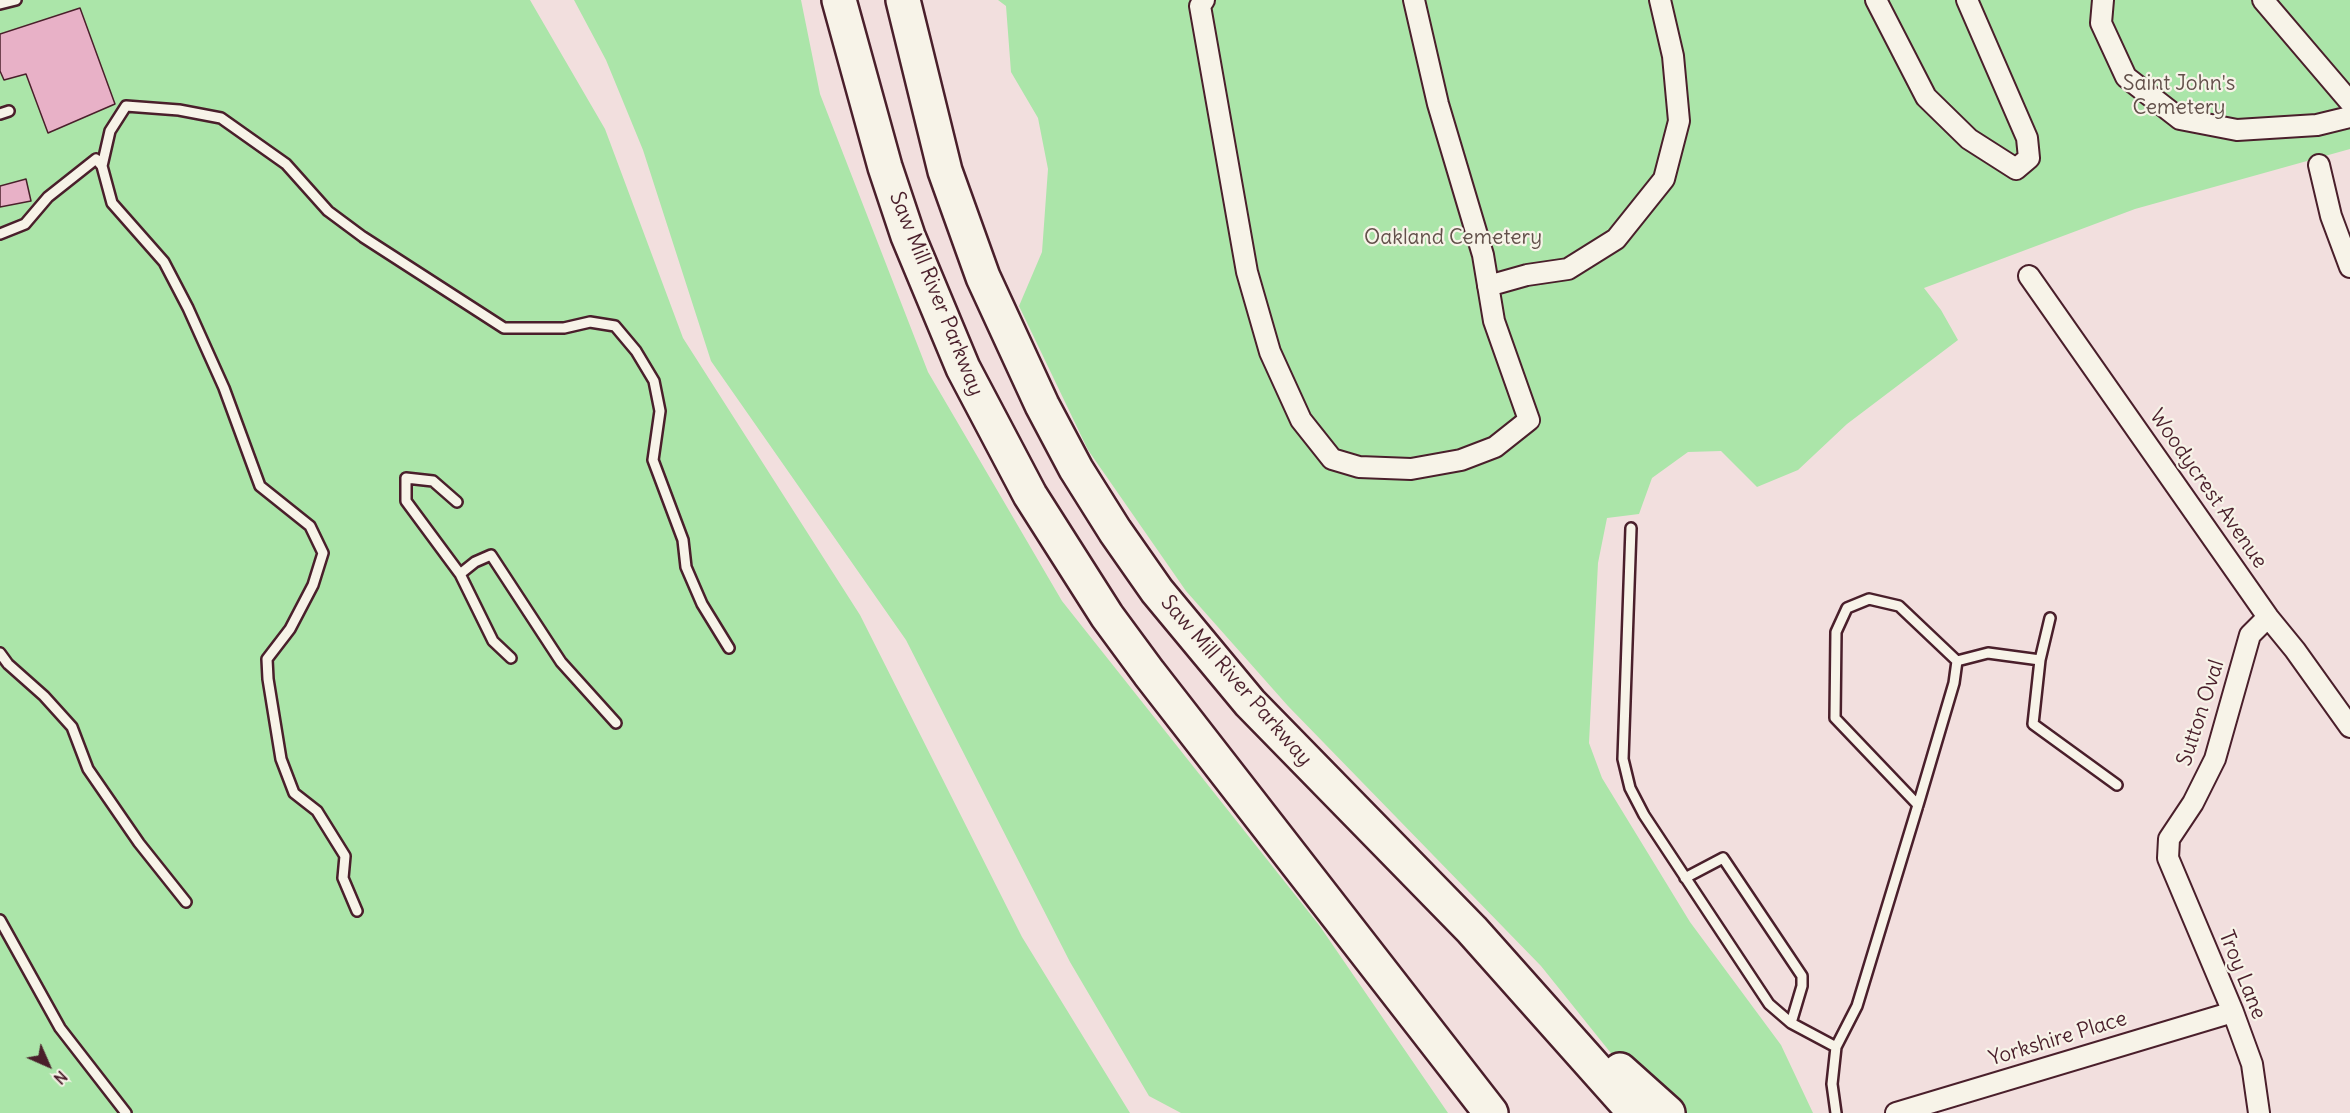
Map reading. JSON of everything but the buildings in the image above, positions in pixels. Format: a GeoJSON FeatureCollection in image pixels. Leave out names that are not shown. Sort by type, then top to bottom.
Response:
{"type":"FeatureCollection","features":[{"type":"Feature","properties":{"kind":"highway","name":"Saw Mill River Parkway"},"geometry":{"type":"LineString","coordinates":[[839,0],[876,138],[908,236],[963,368],[1030,495],[1100,606],[1149,673],[1491,1113]]}},
{"type":"Feature","properties":{"kind":"highway","name":"Saw Mill River Parkway"},"geometry":{"type":"LineString","coordinates":[[903,0],[942,162],[983,278],[1042,405],[1076,469],[1115,531],[1163,599],[1250,703],[1520,981],[1635,1113]]}},
{"type":"Feature","properties":{"kind":"highway"},"geometry":{"type":"LineString","coordinates":[[1520,981],[1668,1113]]}},
{"type":"Feature","properties":{"kind":"street"},"geometry":{"type":"LineString","coordinates":[[1204,0],[1200,6],[1247,272],[1270,352],[1300,420],[1332,459],[1359,467],[1411,469],[1461,460],[1495,447],[1529,420],[1494,321],[1483,255],[1438,104],[1414,0]]}},
{"type":"Feature","properties":{"kind":"street"},"geometry":{"type":"LineString","coordinates":[[1488,286],[1527,275],[1568,269],[1616,239],[1664,179],[1679,121],[1673,56],[1660,0]]}},
{"type":"Feature","properties":{"kind":"street"},"geometry":{"type":"LineString","coordinates":[[1876,0],[1926,97],[1969,139],[2016,169],[2029,158],[2027,138],[1967,0]]}},
{"type":"Feature","properties":{"kind":"street"},"geometry":{"type":"LineString","coordinates":[[2103,0],[2101,22],[2126,76],[2180,119],[2237,130],[2317,125],[2350,117]]}},
{"type":"Feature","properties":{"kind":"street"},"geometry":{"type":"LineString","coordinates":[[2263,0],[2350,102]]}},
{"type":"Feature","properties":{"kind":"street"},"geometry":{"type":"LineString","coordinates":[[2319,165],[2347,256]]}},
{"type":"Feature","properties":{"kind":"street","name":"Woodycrest Avenue"},"geometry":{"type":"LineString","coordinates":[[2030,276],[2268,617],[2295,650],[2350,727]]}},
{"type":"Feature","properties":{"kind":"street","name":"Sutton Oval"},"geometry":{"type":"LineString","coordinates":[[2168,858],[2169,840],[2193,802],[2215,759],[2250,635],[2268,617]]}},
{"type":"Feature","properties":{"kind":"street","name":"Troy Lane"},"geometry":{"type":"LineString","coordinates":[[2168,858],[2233,1012],[2252,1064],[2259,1113]]}},
{"type":"Feature","properties":{"kind":"street","name":"Yorkshire Place"},"geometry":{"type":"LineString","coordinates":[[1896,1113],[2233,1012]]}},
{"type":"Feature","properties":{"kind":"lane"},"geometry":{"type":"LineString","coordinates":[[0,4],[16,0]]}},
{"type":"Feature","properties":{"kind":"lane"},"geometry":{"type":"LineString","coordinates":[[102,166],[110,131],[126,106],[179,110],[221,118],[286,164],[328,211],[363,237],[504,328],[564,328],[590,322],[615,326],[636,351],[654,381],[660,411],[653,460],[683,540],[686,567],[702,604],[729,648]]}},
{"type":"Feature","properties":{"kind":"lane"},"geometry":{"type":"LineString","coordinates":[[0,234],[25,224],[48,198],[96,159],[102,166],[112,202],[164,262],[188,308],[224,388],[260,486],[310,526],[323,553],[313,585],[290,628],[267,659],[268,679],[281,759],[287,776],[294,793],[317,811],[345,856],[343,878],[357,911]]}},
{"type":"Feature","properties":{"kind":"lane"},"geometry":{"type":"LineString","coordinates":[[457,502],[433,482],[406,478],[406,501],[460,574],[493,641],[511,658]]}},
{"type":"Feature","properties":{"kind":"lane"},"geometry":{"type":"LineString","coordinates":[[1631,528],[1624,766],[1636,802],[1769,1004],[1791,1023],[1836,1047]]}},
{"type":"Feature","properties":{"kind":"lane"},"geometry":{"type":"LineString","coordinates":[[460,574],[475,562],[490,555],[561,662],[616,723]]}},
{"type":"Feature","properties":{"kind":"lane"},"geometry":{"type":"LineString","coordinates":[[1918,805],[1834,718],[1836,632],[1847,608],[1869,599],[1899,606],[1957,661]]}},
{"type":"Feature","properties":{"kind":"lane"},"geometry":{"type":"LineString","coordinates":[[2050,618],[2040,660],[2034,724],[2117,784]]}},
{"type":"Feature","properties":{"kind":"lane"},"geometry":{"type":"LineString","coordinates":[[0,653],[8,664],[44,696],[72,727],[88,769],[139,843],[186,902]]}},
{"type":"Feature","properties":{"kind":"lane"},"geometry":{"type":"LineString","coordinates":[[1957,661],[1988,653],[2040,660]]}},
{"type":"Feature","properties":{"kind":"lane"},"geometry":{"type":"LineString","coordinates":[[1836,1113],[1832,1084],[1836,1047],[1857,1006],[1954,683],[1957,661]]}},
{"type":"Feature","properties":{"kind":"lane"},"geometry":{"type":"LineString","coordinates":[[1685,878],[1723,858],[1802,976],[1802,986],[1791,1023]]}},
{"type":"Feature","properties":{"kind":"lane"},"geometry":{"type":"LineString","coordinates":[[0,920],[60,1028],[126,1113]]}},
{"type":"Feature","properties":{"kind":"green space"},"geometry":{"type":"Polygon","coordinates":[[[0,0],[530,0],[605,129],[683,338],[860,615],[1022,937],[1130,1113],[0,1113],[0,0]]]}},
{"type":"Feature","properties":{"kind":"green space"},"geometry":{"type":"Polygon","coordinates":[[[574,0],[801,0],[820,94],[928,372],[1062,601],[1319,925],[1448,1113],[1181,1113],[1149,1096],[1070,962],[906,640],[711,361],[643,150],[606,60],[574,0]]]}},
{"type":"Feature","properties":{"kind":"green space"},"geometry":{"type":"Polygon","coordinates":[[[998,0],[2350,0],[2350,149],[2135,209],[1924,288],[1941,310],[1958,340],[1847,424],[1798,470],[1757,487],[1721,451],[1688,452],[1652,478],[1639,514],[1607,518],[1598,563],[1589,743],[1602,778],[1690,922],[1781,1045],[1813,1113],[1659,1113],[1541,966],[1288,706],[1186,591],[1088,450],[1019,306],[1042,252],[1048,169],[1038,118],[1011,72],[1006,6],[998,0]]]}},
{"type":"Feature","properties":{"kind":"park label","name":"Saint John's Cemetery"},"geometry":{"type":"Point","coordinates":[2179,96]}},
{"type":"Feature","properties":{"kind":"park label","name":"Oakland Cemetery"},"geometry":{"type":"Point","coordinates":[1453,238]}}]}
